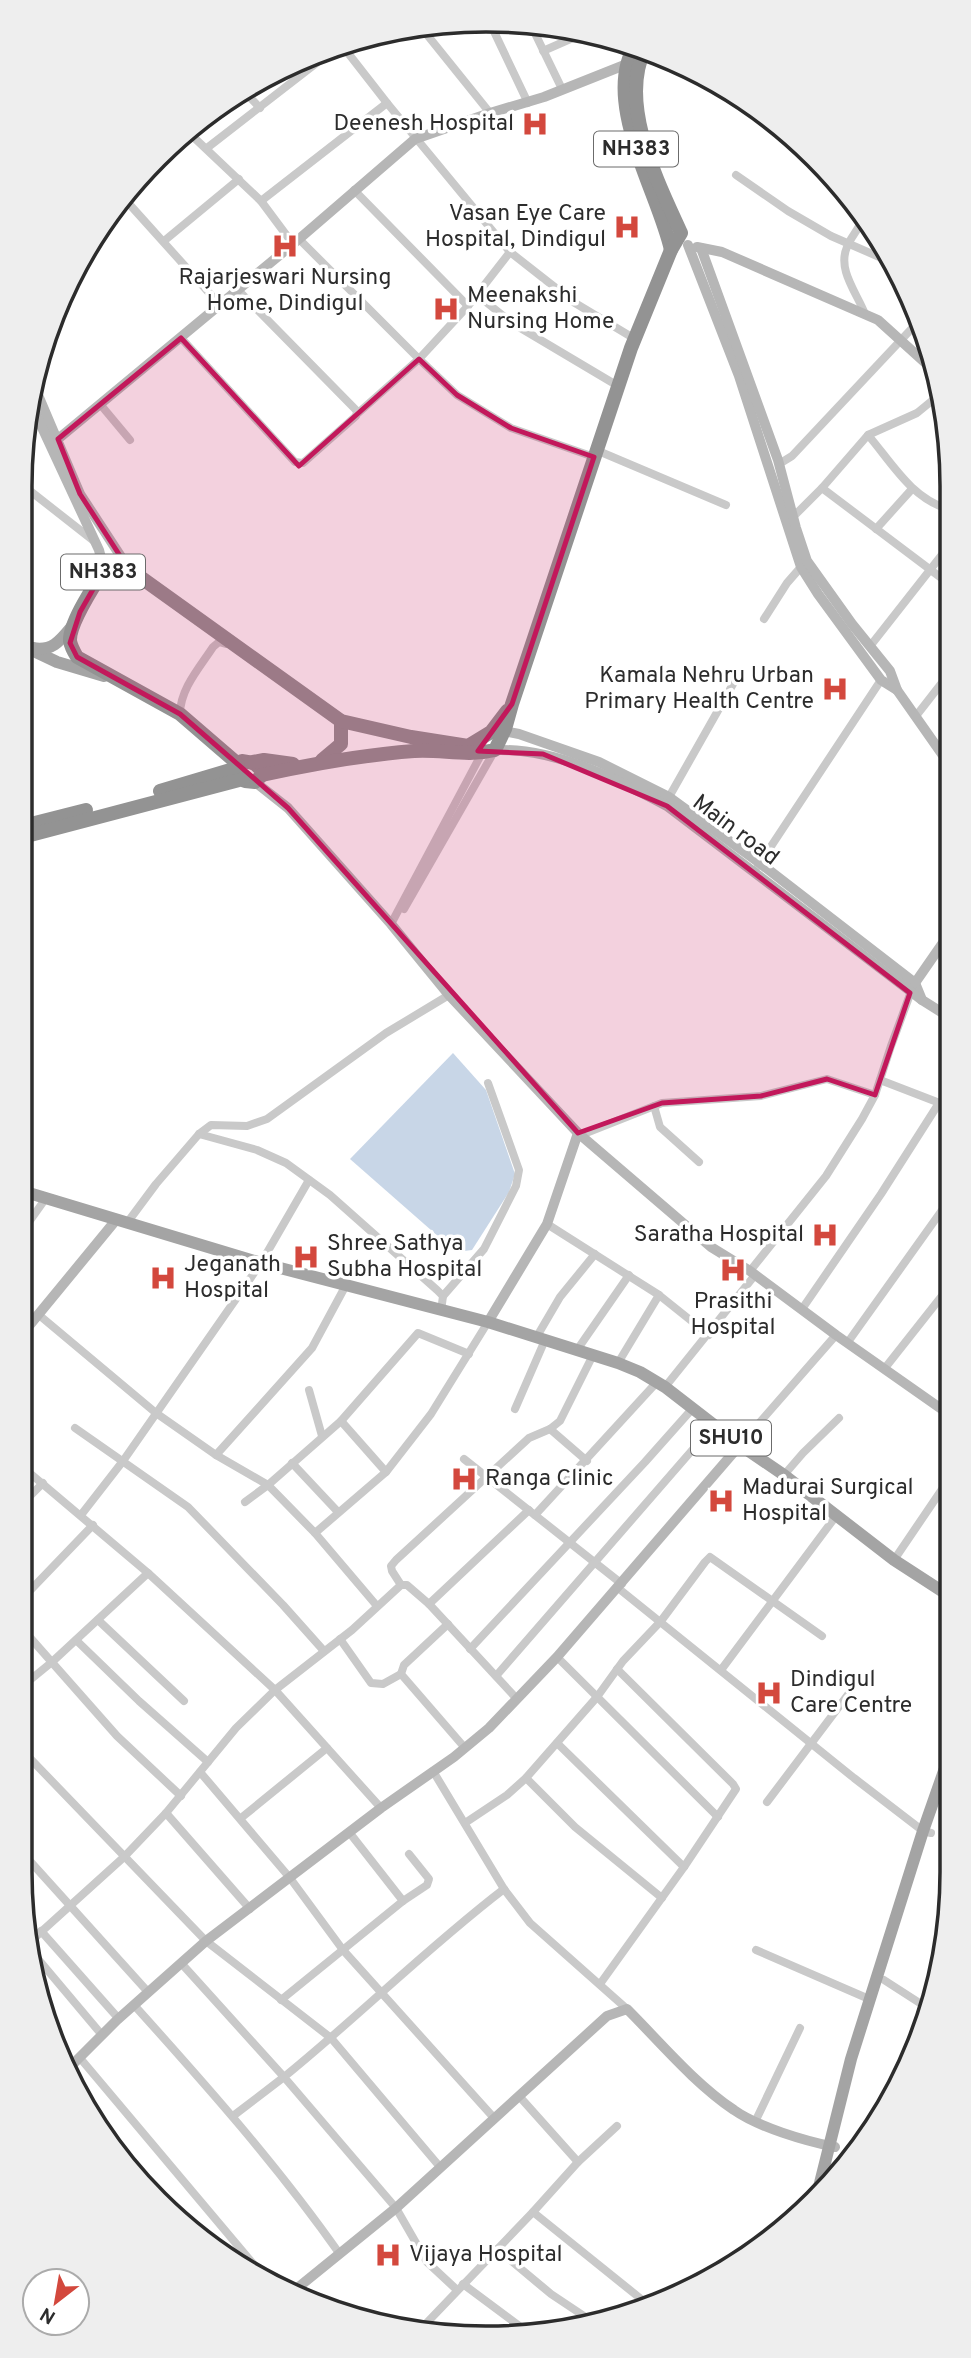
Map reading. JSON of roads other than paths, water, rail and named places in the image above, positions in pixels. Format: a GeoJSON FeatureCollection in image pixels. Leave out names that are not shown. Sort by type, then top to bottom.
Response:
{"type":"FeatureCollection","features":[{"type":"Feature","properties":{"kind":"highway","name":"NH383"},"geometry":{"type":"LineString","coordinates":[[631,56],[627,64],[626,100],[631,136],[678,237]]}},
{"type":"Feature","properties":{"kind":"highway","name":"NH383"},"geometry":{"type":"LineString","coordinates":[[489,752],[512,704],[618,386],[678,237],[642,133],[637,100],[637,72],[641,60]]}},
{"type":"Feature","properties":{"kind":"highway","name":"NH383"},"geometry":{"type":"LineString","coordinates":[[248,772],[180,714],[77,657],[70,643],[76,621],[104,570],[120,566],[129,569],[341,721],[411,737],[468,746],[498,731]]}},
{"type":"Feature","properties":{"kind":"highway"},"geometry":{"type":"LineString","coordinates":[[313,764],[328,757],[341,744],[341,721]]}},
{"type":"Feature","properties":{"kind":"highway"},"geometry":{"type":"LineString","coordinates":[[204,778],[217,766],[217,746]]}},
{"type":"Feature","properties":{"kind":"highway"},"geometry":{"type":"LineString","coordinates":[[32,834],[248,772],[264,760],[313,764],[415,750],[465,755],[489,752]]}},
{"type":"Feature","properties":{"kind":"highway"},"geometry":{"type":"LineString","coordinates":[[32,824],[204,778],[248,772]]}},
{"type":"Feature","properties":{"kind":"main road"},"geometry":{"type":"LineString","coordinates":[[32,648],[43,650],[52,648],[76,621]]}},
{"type":"Feature","properties":{"kind":"main road"},"geometry":{"type":"LineString","coordinates":[[32,650],[57,662],[117,681]]}},
{"type":"Feature","properties":{"kind":"main road","name":"SHU10"},"geometry":{"type":"LineString","coordinates":[[32,1194],[261,1263],[488,1322],[618,1363],[661,1385],[894,1560],[940,1590]]}},
{"type":"Feature","properties":{"kind":"main road"},"geometry":{"type":"LineString","coordinates":[[822,2177],[940,1788]]}},
{"type":"Feature","properties":{"kind":"main road"},"geometry":{"type":"LineString","coordinates":[[829,2170],[851,2059],[869,1999],[940,1801]]}},
{"type":"Feature","properties":{"kind":"street"},"geometry":{"type":"LineString","coordinates":[[494,32],[528,103]]}},
{"type":"Feature","properties":{"kind":"street"},"geometry":{"type":"LineString","coordinates":[[535,34],[562,89]]}},
{"type":"Feature","properties":{"kind":"street"},"geometry":{"type":"LineString","coordinates":[[427,35],[491,113]]}},
{"type":"Feature","properties":{"kind":"street"},"geometry":{"type":"LineString","coordinates":[[543,51],[570,39]]}},
{"type":"Feature","properties":{"kind":"street"},"geometry":{"type":"LineString","coordinates":[[348,53],[415,139],[510,252],[575,303],[635,340]]}},
{"type":"Feature","properties":{"kind":"street"},"geometry":{"type":"LineString","coordinates":[[58,439],[296,242],[415,139],[528,103],[627,64]]}},
{"type":"Feature","properties":{"kind":"street"},"geometry":{"type":"LineString","coordinates":[[207,148],[314,65]]}},
{"type":"Feature","properties":{"kind":"street"},"geometry":{"type":"LineString","coordinates":[[250,97],[260,108]]}},
{"type":"Feature","properties":{"kind":"street"},"geometry":{"type":"LineString","coordinates":[[261,201],[387,103]]}},
{"type":"Feature","properties":{"kind":"street"},"geometry":{"type":"LineString","coordinates":[[194,137],[261,201],[296,242],[457,395],[511,428],[595,454],[726,505]]}},
{"type":"Feature","properties":{"kind":"street"},"geometry":{"type":"LineString","coordinates":[[736,175],[788,211],[877,256]]}},
{"type":"Feature","properties":{"kind":"street"},"geometry":{"type":"LineString","coordinates":[[164,241],[239,179]]}},
{"type":"Feature","properties":{"kind":"street"},"geometry":{"type":"LineString","coordinates":[[354,190],[468,306]]}},
{"type":"Feature","properties":{"kind":"street"},"geometry":{"type":"LineString","coordinates":[[129,204],[220,304]]}},
{"type":"Feature","properties":{"kind":"street"},"geometry":{"type":"LineString","coordinates":[[859,228],[848,243],[843,265],[865,314]]}},
{"type":"Feature","properties":{"kind":"street"},"geometry":{"type":"LineString","coordinates":[[678,237],[701,248],[722,252],[878,320],[921,358]]}},
{"type":"Feature","properties":{"kind":"street"},"geometry":{"type":"LineString","coordinates":[[678,237],[739,376],[801,567],[881,680],[897,690]]}},
{"type":"Feature","properties":{"kind":"street"},"geometry":{"type":"LineString","coordinates":[[701,248],[779,464],[807,561],[890,671],[897,690],[940,751]]}},
{"type":"Feature","properties":{"kind":"street"},"geometry":{"type":"LineString","coordinates":[[181,338],[298,464],[303,463],[419,359],[468,306],[510,252]]}},
{"type":"Feature","properties":{"kind":"street"},"geometry":{"type":"LineString","coordinates":[[238,290],[356,408],[357,414]]}},
{"type":"Feature","properties":{"kind":"street"},"geometry":{"type":"LineString","coordinates":[[475,294],[513,323],[618,386]]}},
{"type":"Feature","properties":{"kind":"street"},"geometry":{"type":"LineString","coordinates":[[779,464],[792,456],[911,330]]}},
{"type":"Feature","properties":{"kind":"street"},"geometry":{"type":"LineString","coordinates":[[40,399],[80,494],[129,569]]}},
{"type":"Feature","properties":{"kind":"street"},"geometry":{"type":"LineString","coordinates":[[793,517],[868,435],[917,413],[932,401]]}},
{"type":"Feature","properties":{"kind":"street"},"geometry":{"type":"LineString","coordinates":[[100,404],[130,440]]}},
{"type":"Feature","properties":{"kind":"street"},"geometry":{"type":"LineString","coordinates":[[37,415],[96,543],[104,570]]}},
{"type":"Feature","properties":{"kind":"street"},"geometry":{"type":"LineString","coordinates":[[868,435],[912,489],[934,505],[940,506]]}},
{"type":"Feature","properties":{"kind":"street"},"geometry":{"type":"LineString","coordinates":[[822,488],[940,576]]}},
{"type":"Feature","properties":{"kind":"street"},"geometry":{"type":"LineString","coordinates":[[876,529],[912,489]]}},
{"type":"Feature","properties":{"kind":"street"},"geometry":{"type":"LineString","coordinates":[[32,492],[96,543]]}},
{"type":"Feature","properties":{"kind":"street"},"geometry":{"type":"LineString","coordinates":[[871,645],[940,558]]}},
{"type":"Feature","properties":{"kind":"street"},"geometry":{"type":"LineString","coordinates":[[764,619],[787,583],[801,567]]}},
{"type":"Feature","properties":{"kind":"street"},"geometry":{"type":"LineString","coordinates":[[180,714],[184,691],[219,642],[274,673]]}},
{"type":"Feature","properties":{"kind":"street"},"geometry":{"type":"LineString","coordinates":[[669,797],[737,677]]}},
{"type":"Feature","properties":{"kind":"street"},"geometry":{"type":"LineString","coordinates":[[757,867],[881,680]]}},
{"type":"Feature","properties":{"kind":"street"},"geometry":{"type":"LineString","coordinates":[[916,716],[940,685]]}},
{"type":"Feature","properties":{"kind":"street","name":"Main road"},"geometry":{"type":"LineString","coordinates":[[498,731],[599,762],[669,797],[912,988]]}},
{"type":"Feature","properties":{"kind":"street","name":"Main road"},"geometry":{"type":"LineString","coordinates":[[489,752],[519,750],[543,754],[631,787],[667,806],[757,867]]}},
{"type":"Feature","properties":{"kind":"street"},"geometry":{"type":"LineString","coordinates":[[391,924],[405,908],[489,752]]}},
{"type":"Feature","properties":{"kind":"street"},"geometry":{"type":"LineString","coordinates":[[391,924],[489,752]]}},
{"type":"Feature","properties":{"kind":"street"},"geometry":{"type":"LineString","coordinates":[[248,772],[288,808],[391,924],[449,995],[580,1134],[711,1247],[753,1273],[836,1335],[940,1406]]}},
{"type":"Feature","properties":{"kind":"street"},"geometry":{"type":"LineString","coordinates":[[429,1604],[587,1461],[709,1335],[826,1176],[875,1096],[912,988],[940,947]]}},
{"type":"Feature","properties":{"kind":"street"},"geometry":{"type":"LineString","coordinates":[[912,988],[922,1000],[940,1010]]}},
{"type":"Feature","properties":{"kind":"street"},"geometry":{"type":"LineString","coordinates":[[32,1322],[199,1134],[211,1125],[247,1126],[267,1119],[386,1033],[449,995]]}},
{"type":"Feature","properties":{"kind":"street"},"geometry":{"type":"LineString","coordinates":[[315,1533],[386,1472],[431,1414],[547,1224],[580,1134],[654,1106],[761,1096],[827,1079],[875,1096]]}},
{"type":"Feature","properties":{"kind":"street"},"geometry":{"type":"LineString","coordinates":[[802,1309],[939,1103],[880,1080]]}},
{"type":"Feature","properties":{"kind":"street"},"geometry":{"type":"LineString","coordinates":[[441,1311],[443,1296],[484,1249],[516,1186],[519,1170],[488,1083]]}},
{"type":"Feature","properties":{"kind":"street"},"geometry":{"type":"LineString","coordinates":[[654,1106],[660,1127],[699,1162]]}},
{"type":"Feature","properties":{"kind":"street"},"geometry":{"type":"LineString","coordinates":[[199,1134],[257,1150],[286,1163],[330,1195],[443,1296]]}},
{"type":"Feature","properties":{"kind":"street"},"geometry":{"type":"LineString","coordinates":[[81,1515],[123,1461],[261,1263],[309,1180]]}},
{"type":"Feature","properties":{"kind":"street"},"geometry":{"type":"LineString","coordinates":[[32,1218],[46,1198]]}},
{"type":"Feature","properties":{"kind":"street"},"geometry":{"type":"LineString","coordinates":[[848,1342],[940,1213]]}},
{"type":"Feature","properties":{"kind":"street"},"geometry":{"type":"LineString","coordinates":[[547,1224],[659,1295],[709,1335]]}},
{"type":"Feature","properties":{"kind":"street"},"geometry":{"type":"LineString","coordinates":[[515,1409],[540,1339],[560,1297],[595,1254]]}},
{"type":"Feature","properties":{"kind":"street"},"geometry":{"type":"LineString","coordinates":[[577,1350],[629,1276]]}},
{"type":"Feature","properties":{"kind":"street"},"geometry":{"type":"LineString","coordinates":[[216,1455],[312,1348],[346,1285]]}},
{"type":"Feature","properties":{"kind":"street"},"geometry":{"type":"LineString","coordinates":[[618,1363],[659,1295]]}},
{"type":"Feature","properties":{"kind":"street"},"geometry":{"type":"LineString","coordinates":[[885,1368],[940,1298]]}},
{"type":"Feature","properties":{"kind":"street"},"geometry":{"type":"LineString","coordinates":[[38,1315],[156,1413],[216,1455],[268,1485],[315,1533],[377,1606]]}},
{"type":"Feature","properties":{"kind":"street"},"geometry":{"type":"LineString","coordinates":[[245,1502],[341,1421],[418,1333],[469,1354]]}},
{"type":"Feature","properties":{"kind":"street"},"geometry":{"type":"LineString","coordinates":[[74,2064],[206,1941],[465,1748],[517,1699],[620,1586],[836,1335]]}},
{"type":"Feature","properties":{"kind":"street"},"geometry":{"type":"LineString","coordinates":[[401,1585],[391,1566],[529,1438],[550,1429],[560,1421],[593,1355]]}},
{"type":"Feature","properties":{"kind":"street"},"geometry":{"type":"LineString","coordinates":[[309,1390],[322,1436]]}},
{"type":"Feature","properties":{"kind":"street"},"geometry":{"type":"LineString","coordinates":[[470,1649],[693,1408]]}},
{"type":"Feature","properties":{"kind":"street"},"geometry":{"type":"LineString","coordinates":[[784,1475],[839,1418]]}},
{"type":"Feature","properties":{"kind":"street"},"geometry":{"type":"LineString","coordinates":[[341,1421],[386,1472]]}},
{"type":"Feature","properties":{"kind":"street"},"geometry":{"type":"LineString","coordinates":[[496,1676],[714,1425]]}},
{"type":"Feature","properties":{"kind":"street"},"geometry":{"type":"LineString","coordinates":[[75,1428],[195,1514],[324,1651]]}},
{"type":"Feature","properties":{"kind":"street"},"geometry":{"type":"LineString","coordinates":[[550,1429],[587,1461]]}},
{"type":"Feature","properties":{"kind":"street"},"geometry":{"type":"LineString","coordinates":[[464,1459],[596,1563],[661,1621],[811,1743],[927,1832]]}},
{"type":"Feature","properties":{"kind":"street"},"geometry":{"type":"LineString","coordinates":[[292,1463],[338,1512]]}},
{"type":"Feature","properties":{"kind":"street"},"geometry":{"type":"LineString","coordinates":[[32,1474],[148,1573],[275,1690],[381,1808]]}},
{"type":"Feature","properties":{"kind":"street"},"geometry":{"type":"LineString","coordinates":[[32,1494],[43,1483]]}},
{"type":"Feature","properties":{"kind":"street"},"geometry":{"type":"LineString","coordinates":[[894,1560],[940,1492]]}},
{"type":"Feature","properties":{"kind":"street"},"geometry":{"type":"LineString","coordinates":[[721,1670],[836,1516]]}},
{"type":"Feature","properties":{"kind":"street"},"geometry":{"type":"LineString","coordinates":[[32,1588],[93,1525]]}},
{"type":"Feature","properties":{"kind":"street"},"geometry":{"type":"LineString","coordinates":[[465,1823],[526,1778],[661,1621],[710,1557],[822,1636]]}},
{"type":"Feature","properties":{"kind":"street"},"geometry":{"type":"LineString","coordinates":[[32,1678],[148,1573]]}},
{"type":"Feature","properties":{"kind":"street"},"geometry":{"type":"LineString","coordinates":[[36,1936],[124,1857],[181,1796],[236,1728],[275,1690],[340,1639],[401,1585],[407,1585],[429,1604],[517,1699]]}},
{"type":"Feature","properties":{"kind":"street"},"geometry":{"type":"LineString","coordinates":[[98,1620],[184,1701]]}},
{"type":"Feature","properties":{"kind":"street"},"geometry":{"type":"LineString","coordinates":[[340,1639],[371,1683],[383,1684],[401,1674],[404,1665],[448,1624]]}},
{"type":"Feature","properties":{"kind":"street"},"geometry":{"type":"LineString","coordinates":[[32,1640],[117,1736],[181,1796]]}},
{"type":"Feature","properties":{"kind":"street"},"geometry":{"type":"LineString","coordinates":[[76,1640],[208,1762]]}},
{"type":"Feature","properties":{"kind":"street"},"geometry":{"type":"LineString","coordinates":[[557,1657],[718,1816]]}},
{"type":"Feature","properties":{"kind":"street"},"geometry":{"type":"LineString","coordinates":[[600,1984],[735,1794],[733,1784],[617,1669]]}},
{"type":"Feature","properties":{"kind":"street"},"geometry":{"type":"LineString","coordinates":[[401,1674],[465,1748]]}},
{"type":"Feature","properties":{"kind":"street"},"geometry":{"type":"LineString","coordinates":[[767,1802],[853,1688]]}},
{"type":"Feature","properties":{"kind":"street"},"geometry":{"type":"LineString","coordinates":[[557,1743],[684,1867]]}},
{"type":"Feature","properties":{"kind":"street"},"geometry":{"type":"LineString","coordinates":[[241,1818],[327,1748]]}},
{"type":"Feature","properties":{"kind":"street"},"geometry":{"type":"LineString","coordinates":[[32,1761],[206,1941],[331,2038],[440,2167]]}},
{"type":"Feature","properties":{"kind":"street"},"geometry":{"type":"LineString","coordinates":[[433,1770],[504,1889],[530,1923],[600,1984],[705,2086],[734,2110],[755,2122],[832,2147]]}},
{"type":"Feature","properties":{"kind":"street"},"geometry":{"type":"LineString","coordinates":[[200,1772],[290,1878],[343,1950],[494,2118]]}},
{"type":"Feature","properties":{"kind":"street"},"geometry":{"type":"LineString","coordinates":[[526,1778],[575,1828],[662,1898]]}},
{"type":"Feature","properties":{"kind":"street"},"geometry":{"type":"LineString","coordinates":[[166,1813],[250,1909]]}},
{"type":"Feature","properties":{"kind":"street"},"geometry":{"type":"LineString","coordinates":[[349,1832],[402,1901]]}},
{"type":"Feature","properties":{"kind":"street"},"geometry":{"type":"LineString","coordinates":[[281,2000],[402,1901],[429,1883],[429,1879],[409,1854]]}},
{"type":"Feature","properties":{"kind":"street"},"geometry":{"type":"LineString","coordinates":[[32,1864],[148,1992]]}},
{"type":"Feature","properties":{"kind":"street"},"geometry":{"type":"LineString","coordinates":[[233,2116],[331,2038],[465,1919],[504,1889]]}},
{"type":"Feature","properties":{"kind":"street"},"geometry":{"type":"LineString","coordinates":[[41,1931],[119,2019]]}},
{"type":"Feature","properties":{"kind":"street"},"geometry":{"type":"LineString","coordinates":[[756,1950],[869,1999]]}},
{"type":"Feature","properties":{"kind":"street"},"geometry":{"type":"LineString","coordinates":[[40,1961],[102,2035]]}},
{"type":"Feature","properties":{"kind":"street"},"geometry":{"type":"LineString","coordinates":[[181,1963],[284,2077],[396,2208],[427,2262],[518,2326]]}},
{"type":"Feature","properties":{"kind":"street"},"geometry":{"type":"LineString","coordinates":[[884,1980],[920,2003]]}},
{"type":"Feature","properties":{"kind":"street"},"geometry":{"type":"LineString","coordinates":[[134,2005],[298,2194],[340,2253]]}},
{"type":"Feature","properties":{"kind":"street"},"geometry":{"type":"LineString","coordinates":[[299,2286],[396,2208],[607,2016],[627,2010]]}},
{"type":"Feature","properties":{"kind":"street"},"geometry":{"type":"LineString","coordinates":[[755,2122],[800,2028]]}},
{"type":"Feature","properties":{"kind":"street"},"geometry":{"type":"LineString","coordinates":[[80,2058],[252,2262]]}},
{"type":"Feature","properties":{"kind":"street"},"geometry":{"type":"LineString","coordinates":[[519,2096],[578,2162]]}},
{"type":"Feature","properties":{"kind":"street"},"geometry":{"type":"LineString","coordinates":[[426,2323],[578,2162],[617,2126]]}},
{"type":"Feature","properties":{"kind":"street"},"geometry":{"type":"LineString","coordinates":[[533,2212],[641,2299]]}},
{"type":"Feature","properties":{"kind":"street"},"geometry":{"type":"LineString","coordinates":[[498,2249],[551,2294],[584,2316]]}},
{"type":"Feature","properties":{"kind":"water"},"geometry":{"type":"Polygon","coordinates":[[[453,1053],[486,1090],[515,1174],[509,1192],[472,1250],[456,1252],[350,1159],[453,1053]]]}},
{"type":"Feature","properties":{"kind":"place","name":"Deenesh Hospital"},"geometry":{"type":"Point","coordinates":[535,124]}},
{"type":"Feature","properties":{"kind":"place","name":"Vasan Eye Care Hospital, Dindigul"},"geometry":{"type":"Point","coordinates":[627,227]}},
{"type":"Feature","properties":{"kind":"place","name":"Rajarjeswari Nursing Home, Dindigul"},"geometry":{"type":"Point","coordinates":[285,246]}},
{"type":"Feature","properties":{"kind":"place","name":"Meenakshi Nursing Home"},"geometry":{"type":"Point","coordinates":[446,309]}},
{"type":"Feature","properties":{"kind":"place","name":"Kamala Nehru Urban Primary Health Centre"},"geometry":{"type":"Point","coordinates":[835,689]}},
{"type":"Feature","properties":{"kind":"place","name":"Saratha Hospital"},"geometry":{"type":"Point","coordinates":[825,1235]}},
{"type":"Feature","properties":{"kind":"place","name":"Shree Sathya Subha Hospital"},"geometry":{"type":"Point","coordinates":[306,1257]}},
{"type":"Feature","properties":{"kind":"place","name":"Prasithi Hospital"},"geometry":{"type":"Point","coordinates":[733,1270]}},
{"type":"Feature","properties":{"kind":"place","name":"Jeganath Hospital"},"geometry":{"type":"Point","coordinates":[163,1278]}},
{"type":"Feature","properties":{"kind":"place","name":"Ranga Clinic"},"geometry":{"type":"Point","coordinates":[464,1479]}},
{"type":"Feature","properties":{"kind":"place","name":"Madurai Surgical Hospital"},"geometry":{"type":"Point","coordinates":[721,1501]}},
{"type":"Feature","properties":{"kind":"place","name":"Dindigul Care Centre"},"geometry":{"type":"Point","coordinates":[769,1693]}},
{"type":"Feature","properties":{"kind":"place","name":"Vijaya Hospital"},"geometry":{"type":"Point","coordinates":[388,2255]}}]}
